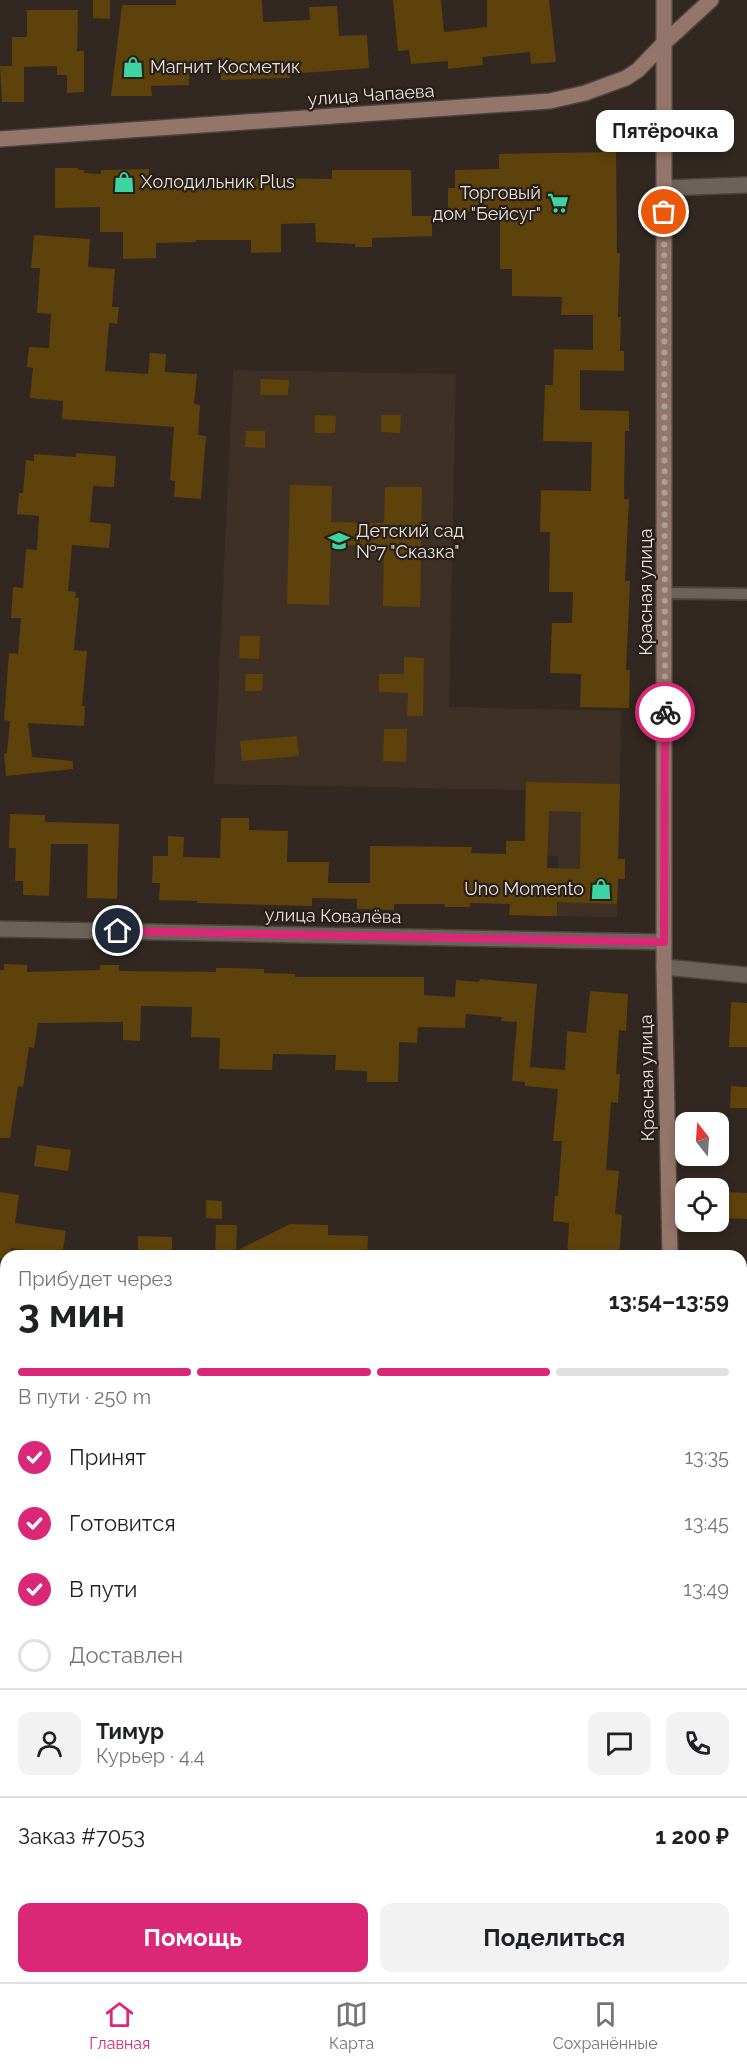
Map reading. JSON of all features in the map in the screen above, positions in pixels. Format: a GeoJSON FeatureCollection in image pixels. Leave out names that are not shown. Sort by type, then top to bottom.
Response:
{"type":"FeatureCollection","features":[{"type":"Feature","properties":{"kind":"street","name":"Красная улица"},"geometry":{"type":"LineString","coordinates":[[664,0],[664,967],[670,1250]]}},
{"type":"Feature","properties":{"kind":"street","name":"улица Чапаева"},"geometry":{"type":"LineString","coordinates":[[0,139],[550,101],[585,93],[626,78],[653,57],[664,43],[711,0]]}},
{"type":"Feature","properties":{"kind":"street"},"geometry":{"type":"LineString","coordinates":[[664,188],[747,185]]}},
{"type":"Feature","properties":{"kind":"street","name":"улица Ковалёва"},"geometry":{"type":"LineString","coordinates":[[0,929],[664,942]]}},
{"type":"Feature","properties":{"kind":"street"},"geometry":{"type":"LineString","coordinates":[[664,967],[747,975]]}},
{"type":"Feature","properties":{"kind":"lane"},"geometry":{"type":"LineString","coordinates":[[665,593],[747,594]]}},
{"type":"Feature","properties":{"kind":"shaded area","name":"Детский сад №7 \"Сказка\""},"geometry":{"type":"Polygon","coordinates":[[[233,370],[456,374],[449,707],[621,711],[618,859],[625,859],[625,879],[618,879],[617,917],[557,916],[558,856],[524,855],[525,790],[214,784],[233,370]]]}},
{"type":"Feature","properties":{"kind":"building"},"geometry":{"type":"Polygon","coordinates":[[[93,0],[110,0],[110,19],[93,18],[93,0]]]}},
{"type":"Feature","properties":{"kind":"building"},"geometry":{"type":"Polygon","coordinates":[[[176,0],[262,0],[263,22],[310,20],[309,7],[337,6],[339,36],[367,35],[369,68],[290,74],[290,78],[221,80],[220,59],[189,62],[189,85],[151,86],[152,96],[111,96],[122,5],[176,5],[176,0]]]}},
{"type":"Feature","properties":{"kind":"building"},"geometry":{"type":"Polygon","coordinates":[[[393,0],[441,0],[444,32],[487,27],[487,0],[549,0],[556,62],[531,64],[530,52],[482,57],[483,65],[448,69],[448,61],[411,64],[409,50],[398,51],[393,0]]]}},
{"type":"Feature","properties":{"kind":"building"},"geometry":{"type":"Polygon","coordinates":[[[27,10],[78,10],[77,51],[84,51],[84,92],[67,93],[67,75],[57,75],[57,66],[24,67],[24,102],[2,102],[0,66],[12,66],[12,37],[27,37],[27,10]]]}},
{"type":"Feature","properties":{"kind":"building"},"geometry":{"type":"Polygon","coordinates":[[[616,152],[617,253],[620,253],[618,317],[621,317],[620,351],[624,351],[624,371],[580,370],[580,410],[629,411],[629,431],[625,431],[624,499],[629,499],[625,581],[630,581],[626,670],[630,670],[629,708],[580,707],[581,674],[550,673],[552,623],[572,623],[573,592],[549,592],[550,532],[540,532],[541,490],[591,491],[592,442],[543,441],[545,385],[553,385],[554,349],[593,350],[593,315],[561,315],[562,297],[512,296],[512,269],[500,269],[500,211],[448,212],[448,188],[455,188],[455,170],[499,169],[499,154],[616,152]]]}},
{"type":"Feature","properties":{"kind":"building"},"geometry":{"type":"Polygon","coordinates":[[[55,168],[78,168],[78,170],[84,170],[84,173],[101,174],[101,170],[149,169],[149,180],[332,179],[332,170],[411,170],[412,216],[432,216],[432,236],[372,238],[372,247],[355,247],[355,244],[316,242],[315,223],[281,224],[281,252],[251,253],[251,240],[196,240],[196,242],[156,243],[156,258],[123,259],[123,232],[100,232],[100,207],[55,208],[55,168]]]}},
{"type":"Feature","properties":{"kind":"building"},"geometry":{"type":"Polygon","coordinates":[[[34,235],[90,239],[88,267],[115,269],[112,307],[119,307],[117,324],[109,323],[105,371],[148,374],[150,353],[166,354],[165,372],[197,374],[194,404],[200,405],[198,435],[206,436],[201,499],[174,497],[175,481],[170,480],[174,427],[62,419],[63,401],[30,398],[33,368],[27,367],[29,347],[49,348],[51,314],[37,313],[40,268],[31,268],[34,235]]]}},
{"type":"Feature","properties":{"kind":"building"},"geometry":{"type":"Polygon","coordinates":[[[261,379],[289,380],[288,395],[260,395],[261,379]]]}},
{"type":"Feature","properties":{"kind":"building"},"geometry":{"type":"Polygon","coordinates":[[[315,415],[336,416],[335,433],[315,433],[315,415]]]}},
{"type":"Feature","properties":{"kind":"building"},"geometry":{"type":"Polygon","coordinates":[[[381,415],[401,415],[400,433],[381,432],[381,415]]]}},
{"type":"Feature","properties":{"kind":"building"},"geometry":{"type":"Polygon","coordinates":[[[246,431],[265,431],[265,448],[245,447],[246,431]]]}},
{"type":"Feature","properties":{"kind":"building"},"geometry":{"type":"Polygon","coordinates":[[[76,453],[116,456],[114,487],[93,486],[90,522],[111,524],[109,548],[72,545],[68,591],[76,592],[75,598],[79,598],[74,650],[87,651],[82,706],[85,706],[84,726],[28,723],[32,757],[73,761],[73,769],[6,776],[4,754],[7,753],[10,721],[4,720],[9,653],[18,654],[21,618],[11,618],[13,587],[23,588],[26,549],[37,550],[39,516],[17,514],[19,493],[23,493],[26,460],[34,461],[34,454],[76,457],[76,453]]]}},
{"type":"Feature","properties":{"kind":"building"},"geometry":{"type":"Polygon","coordinates":[[[290,485],[332,486],[331,522],[384,523],[385,487],[422,487],[420,607],[383,606],[384,546],[331,545],[329,605],[287,604],[290,485]]]}},
{"type":"Feature","properties":{"kind":"building"},"geometry":{"type":"Polygon","coordinates":[[[240,636],[260,636],[259,659],[239,658],[240,636]]]}},
{"type":"Feature","properties":{"kind":"building"},"geometry":{"type":"Polygon","coordinates":[[[404,657],[424,658],[423,716],[407,716],[408,693],[379,692],[379,674],[404,674],[404,657]]]}},
{"type":"Feature","properties":{"kind":"building"},"geometry":{"type":"Polygon","coordinates":[[[246,674],[263,674],[262,691],[245,691],[246,674]]]}},
{"type":"Feature","properties":{"kind":"building"},"geometry":{"type":"Polygon","coordinates":[[[384,729],[407,729],[406,762],[383,761],[384,729]]]}},
{"type":"Feature","properties":{"kind":"building"},"geometry":{"type":"Polygon","coordinates":[[[297,736],[299,756],[242,761],[240,741],[297,736]]]}},
{"type":"Feature","properties":{"kind":"building"},"geometry":{"type":"Polygon","coordinates":[[[526,782],[620,784],[618,859],[625,859],[625,879],[618,879],[617,904],[557,902],[557,916],[542,916],[509,915],[510,904],[470,903],[470,907],[444,907],[445,904],[394,904],[394,910],[357,909],[357,899],[312,898],[312,906],[197,903],[197,901],[159,900],[160,883],[152,883],[153,856],[168,856],[168,836],[184,837],[183,857],[220,858],[221,818],[249,818],[249,830],[288,831],[287,862],[329,862],[328,883],[370,883],[370,846],[472,847],[471,853],[506,854],[506,841],[525,841],[526,782]],[[549,811],[547,868],[580,869],[581,812],[549,811]]]}},
{"type":"Feature","properties":{"kind":"building"},"geometry":{"type":"Polygon","coordinates":[[[10,814],[45,815],[45,822],[119,824],[117,899],[87,898],[88,844],[51,844],[49,896],[23,895],[23,881],[15,881],[16,848],[9,848],[10,814]]]}},
{"type":"Feature","properties":{"kind":"building"},"geometry":{"type":"Polygon","coordinates":[[[4,964],[27,965],[27,972],[100,970],[100,965],[119,965],[119,971],[216,972],[216,968],[230,968],[264,969],[264,973],[295,974],[295,977],[424,977],[424,995],[455,997],[456,980],[479,982],[480,979],[537,984],[530,1067],[565,1070],[567,1031],[586,1033],[590,991],[628,994],[626,1031],[619,1030],[616,1074],[620,1074],[618,1103],[611,1102],[606,1170],[619,1171],[615,1214],[622,1215],[619,1250],[567,1250],[569,1223],[553,1221],[555,1196],[558,1196],[562,1141],[553,1141],[558,1089],[525,1086],[525,1082],[512,1081],[517,1022],[501,1021],[502,1017],[466,1014],[465,1028],[418,1027],[417,1043],[399,1042],[398,1082],[367,1082],[367,1071],[335,1070],[336,1055],[273,1054],[272,1070],[219,1069],[220,1038],[191,1037],[192,1007],[141,1006],[140,1041],[123,1040],[123,1022],[38,1023],[34,1048],[29,1047],[23,1087],[18,1086],[10,1138],[0,1138],[0,970],[4,970],[4,964]]]}},
{"type":"Feature","properties":{"kind":"building"},"geometry":{"type":"Polygon","coordinates":[[[731,1002],[747,1003],[747,1047],[729,1047],[731,1002]]]}},
{"type":"Feature","properties":{"kind":"building"},"geometry":{"type":"Polygon","coordinates":[[[731,1086],[747,1087],[747,1108],[730,1108],[731,1086]]]}},
{"type":"Feature","properties":{"kind":"building"},"geometry":{"type":"Polygon","coordinates":[[[37,1145],[71,1150],[68,1171],[34,1166],[37,1145]]]}},
{"type":"Feature","properties":{"kind":"building"},"geometry":{"type":"Polygon","coordinates":[[[0,1192],[19,1195],[15,1223],[66,1231],[63,1250],[11,1248],[11,1250],[0,1250],[0,1192]]]}},
{"type":"Feature","properties":{"kind":"building"},"geometry":{"type":"Polygon","coordinates":[[[729,1192],[747,1193],[747,1219],[729,1218],[729,1192]]]}},
{"type":"Feature","properties":{"kind":"building"},"geometry":{"type":"Polygon","coordinates":[[[206,1200],[222,1201],[222,1219],[206,1218],[206,1200]]]}},
{"type":"Feature","properties":{"kind":"building"},"geometry":{"type":"Polygon","coordinates":[[[290,1224],[328,1225],[328,1235],[368,1236],[367,1250],[238,1250],[290,1224]]]}},
{"type":"Feature","properties":{"kind":"building"},"geometry":{"type":"Polygon","coordinates":[[[216,1225],[237,1225],[236,1250],[215,1250],[216,1225]]]}},
{"type":"Feature","properties":{"kind":"building"},"geometry":{"type":"Polygon","coordinates":[[[138,1236],[172,1237],[172,1250],[138,1250],[138,1236]]]}},
{"type":"Feature","properties":{"kind":"way so far"},"geometry":{"type":"LineString","coordinates":[[664,212],[665,712]]}},
{"type":"Feature","properties":{"kind":"place","name":"Магнит Косметик"},"geometry":{"type":"Point","coordinates":[133,67]}},
{"type":"Feature","properties":{"kind":"place","name":"Холодильник Plus"},"geometry":{"type":"Point","coordinates":[124,182]}},
{"type":"Feature","properties":{"kind":"place","name":"Торговый дом \"Бейсуг\""},"geometry":{"type":"Point","coordinates":[558,203]}},
{"type":"Feature","properties":{"kind":"place","name":"Пятёрочка"},"geometry":{"type":"Point","coordinates":[664,212]}},
{"type":"Feature","properties":{"kind":"place","name":"Детский сад №7 \"Сказка\""},"geometry":{"type":"Point","coordinates":[339,541]}},
{"type":"Feature","properties":{"kind":"place","name":"Uno Momento"},"geometry":{"type":"Point","coordinates":[601,889]}},
{"type":"Feature","properties":{"kind":"route"},"geometry":{"type":"LineString","coordinates":[[118,931],[664,942],[665,712]]}}]}
